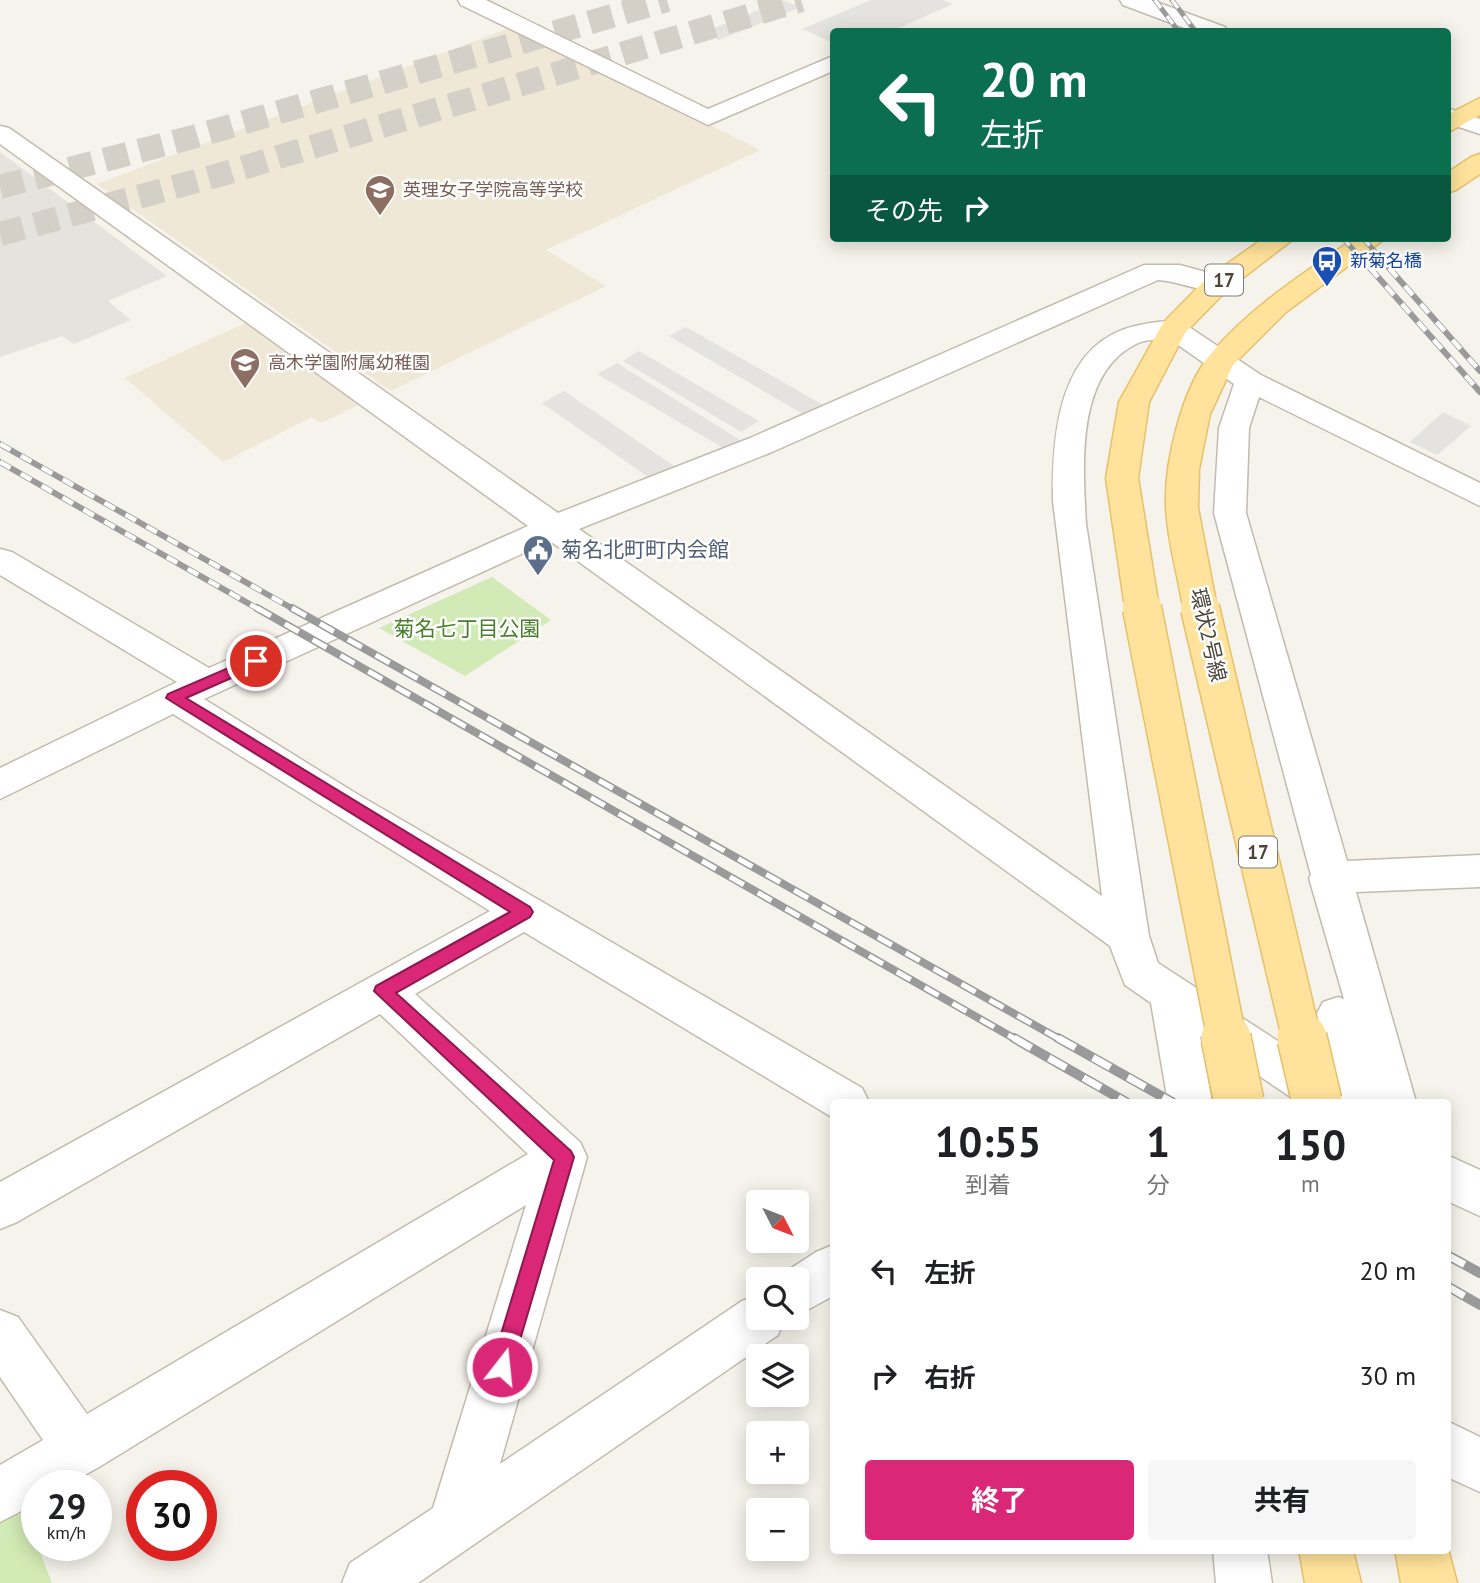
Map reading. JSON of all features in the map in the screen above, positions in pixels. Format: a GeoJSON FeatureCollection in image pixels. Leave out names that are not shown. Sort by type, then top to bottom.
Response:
{"type":"FeatureCollection","features":[{"type":"Feature","properties":{"kind":"main road"},"geometry":{"type":"LineString","coordinates":[[1458,122],[1480,105]]}},
{"type":"Feature","properties":{"kind":"main road"},"geometry":{"type":"LineString","coordinates":[[1451,182],[1480,162]]}},
{"type":"Feature","properties":{"kind":"main road","name":"17"},"geometry":{"type":"LineString","coordinates":[[1238,1099],[1141,601],[1124,501],[1124,455],[1134,402],[1173,329],[1217,284],[1276,242]]}},
{"type":"Feature","properties":{"kind":"main road","name":"環状2号線"},"geometry":{"type":"LineString","coordinates":[[1316,1099],[1199,601],[1182,508],[1183,468],[1195,414],[1235,371],[1276,306],[1367,242]]}},
{"type":"Feature","properties":{"kind":"main road"},"geometry":{"type":"LineString","coordinates":[[1327,1554],[1333,1583]]}},
{"type":"Feature","properties":{"kind":"main road"},"geometry":{"type":"LineString","coordinates":[[1423,1554],[1429,1583]]}},
{"type":"Feature","properties":{"kind":"street"},"geometry":{"type":"LineString","coordinates":[[469,0],[708,118],[830,64]]}},
{"type":"Feature","properties":{"kind":"street"},"geometry":{"type":"LineString","coordinates":[[1131,0],[1206,28]]}},
{"type":"Feature","properties":{"kind":"street"},"geometry":{"type":"LineString","coordinates":[[0,133],[551,528],[1128,936]]}},
{"type":"Feature","properties":{"kind":"street"},"geometry":{"type":"LineString","coordinates":[[0,785],[190,690],[551,528],[761,445],[1154,271],[1180,273],[1217,284]]}},
{"type":"Feature","properties":{"kind":"street"},"geometry":{"type":"LineString","coordinates":[[1329,1099],[1140,973],[1128,936],[1070,524],[1067,479],[1071,436],[1080,391],[1097,359],[1125,338],[1173,329],[1235,371],[1480,496]]}},
{"type":"Feature","properties":{"kind":"street"},"geometry":{"type":"LineString","coordinates":[[1235,371],[1230,513],[1329,878],[1393,1099]]}},
{"type":"Feature","properties":{"kind":"street"},"geometry":{"type":"LineString","coordinates":[[0,560],[524,912],[841,1099]]}},
{"type":"Feature","properties":{"kind":"street"},"geometry":{"type":"LineString","coordinates":[[1329,878],[1480,871]]}},
{"type":"Feature","properties":{"kind":"street"},"geometry":{"type":"LineString","coordinates":[[0,1207],[524,912]]}},
{"type":"Feature","properties":{"kind":"street"},"geometry":{"type":"LineString","coordinates":[[383,991],[564,1157]]}},
{"type":"Feature","properties":{"kind":"street"},"geometry":{"type":"LineString","coordinates":[[1172,1004],[1189,1099]]}},
{"type":"Feature","properties":{"kind":"street"},"geometry":{"type":"LineString","coordinates":[[1338,1015],[1361,1099]]}},
{"type":"Feature","properties":{"kind":"street"},"geometry":{"type":"LineString","coordinates":[[0,1495],[564,1157]]}},
{"type":"Feature","properties":{"kind":"street"},"geometry":{"type":"LineString","coordinates":[[455,1525],[564,1157]]}},
{"type":"Feature","properties":{"kind":"street"},"geometry":{"type":"LineString","coordinates":[[1451,1178],[1480,1195]]}},
{"type":"Feature","properties":{"kind":"street"},"geometry":{"type":"LineString","coordinates":[[809,1284],[830,1270]]}},
{"type":"Feature","properties":{"kind":"street"},"geometry":{"type":"LineString","coordinates":[[370,1583],[746,1328]]}},
{"type":"Feature","properties":{"kind":"street"},"geometry":{"type":"LineString","coordinates":[[0,1335],[80,1448]]}},
{"type":"Feature","properties":{"kind":"street"},"geometry":{"type":"LineString","coordinates":[[1451,1449],[1480,1466]]}},
{"type":"Feature","properties":{"kind":"street"},"geometry":{"type":"LineString","coordinates":[[1240,1554],[1244,1583]]}},
{"type":"Feature","properties":{"kind":"shaded area"},"geometry":{"type":"Polygon","coordinates":[[[782,0],[801,7],[719,40],[705,32],[782,0]]]}},
{"type":"Feature","properties":{"kind":"shaded area"},"geometry":{"type":"Polygon","coordinates":[[[871,0],[942,0],[953,4],[899,28],[830,28],[830,42],[802,29],[871,0]]]}},
{"type":"Feature","properties":{"kind":"shaded area","name":"英理女子学院高等学校"},"geometry":{"type":"Polygon","coordinates":[[[512,27],[760,150],[546,250],[606,286],[391,391],[97,184],[512,27]]]}},
{"type":"Feature","properties":{"kind":"shaded area"},"geometry":{"type":"Polygon","coordinates":[[[0,152],[167,276],[108,301],[131,320],[74,344],[62,336],[0,357],[0,152]]]}},
{"type":"Feature","properties":{"kind":"shaded area","name":"高木学園附属幼稚園"},"geometry":{"type":"Polygon","coordinates":[[[252,320],[367,401],[321,423],[312,417],[223,462],[125,378],[252,320]]]}},
{"type":"Feature","properties":{"kind":"shaded area"},"geometry":{"type":"Polygon","coordinates":[[[686,327],[825,406],[808,417],[669,336],[686,327]]]}},
{"type":"Feature","properties":{"kind":"shaded area"},"geometry":{"type":"Polygon","coordinates":[[[639,351],[759,421],[741,432],[623,361],[639,351]]]}},
{"type":"Feature","properties":{"kind":"shaded area"},"geometry":{"type":"Polygon","coordinates":[[[617,363],[740,440],[725,449],[597,374],[617,363]]]}},
{"type":"Feature","properties":{"kind":"shaded area"},"geometry":{"type":"Polygon","coordinates":[[[564,391],[677,468],[651,479],[542,403],[564,391]]]}},
{"type":"Feature","properties":{"kind":"shaded area"},"geometry":{"type":"Polygon","coordinates":[[[1443,412],[1471,426],[1437,455],[1410,442],[1443,412]]]}},
{"type":"Feature","properties":{"kind":"green space","name":"菊名七丁目公園"},"geometry":{"type":"Polygon","coordinates":[[[492,577],[551,620],[465,676],[379,628],[492,577]]]}},
{"type":"Feature","properties":{"kind":"green space"},"geometry":{"type":"Polygon","coordinates":[[[21,1503],[21,1561],[43,1561],[52,1583],[0,1583],[0,1516],[21,1503]]]}},
{"type":"Feature","properties":{"kind":"tunnel"},"geometry":{"type":"LineString","coordinates":[[0,187],[193,137],[667,0]]}},
{"type":"Feature","properties":{"kind":"tunnel"},"geometry":{"type":"LineString","coordinates":[[0,234],[219,175],[801,0]]}},
{"type":"Feature","properties":{"kind":"railway"},"geometry":{"type":"LineString","coordinates":[[1155,0],[1176,28]]}},
{"type":"Feature","properties":{"kind":"railway"},"geometry":{"type":"LineString","coordinates":[[1172,0],[1193,28]]}},
{"type":"Feature","properties":{"kind":"railway"},"geometry":{"type":"LineString","coordinates":[[1346,242],[1371,270]]}},
{"type":"Feature","properties":{"kind":"railway"},"geometry":{"type":"LineString","coordinates":[[1366,242],[1391,270]]}},
{"type":"Feature","properties":{"kind":"railway"},"geometry":{"type":"LineString","coordinates":[[1370,268],[1480,392]]}},
{"type":"Feature","properties":{"kind":"railway"},"geometry":{"type":"LineString","coordinates":[[1389,268],[1480,371]]}},
{"type":"Feature","properties":{"kind":"railway"},"geometry":{"type":"LineString","coordinates":[[0,444],[295,610]]}},
{"type":"Feature","properties":{"kind":"railway"},"geometry":{"type":"LineString","coordinates":[[0,462],[260,610]]}},
{"type":"Feature","properties":{"kind":"railway"},"geometry":{"type":"LineString","coordinates":[[257,608],[1017,1040]]}},
{"type":"Feature","properties":{"kind":"railway"},"geometry":{"type":"LineString","coordinates":[[292,608],[1061,1040]]}},
{"type":"Feature","properties":{"kind":"railway"},"geometry":{"type":"LineString","coordinates":[[1014,1038],[1121,1099]]}},
{"type":"Feature","properties":{"kind":"railway"},"geometry":{"type":"LineString","coordinates":[[1058,1038],[1167,1099]]}},
{"type":"Feature","properties":{"kind":"railway"},"geometry":{"type":"LineString","coordinates":[[1451,1257],[1480,1273]]}},
{"type":"Feature","properties":{"kind":"railway"},"geometry":{"type":"LineString","coordinates":[[1451,1288],[1480,1305]]}},
{"type":"Feature","properties":{"kind":"place","name":"英理女子学院高等学校"},"geometry":{"type":"Point","coordinates":[380,217]}},
{"type":"Feature","properties":{"kind":"place","name":"新菊名橋"},"geometry":{"type":"Point","coordinates":[1327,288]}},
{"type":"Feature","properties":{"kind":"place","name":"高木学園附属幼稚園"},"geometry":{"type":"Point","coordinates":[245,390]}},
{"type":"Feature","properties":{"kind":"place","name":"菊名北町町内会館"},"geometry":{"type":"Point","coordinates":[538,577]}},
{"type":"Feature","properties":{"kind":"route"},"geometry":{"type":"LineString","coordinates":[[256,661],[174,698],[343,804],[524,912],[383,991],[564,1157],[502,1367]]}}]}
